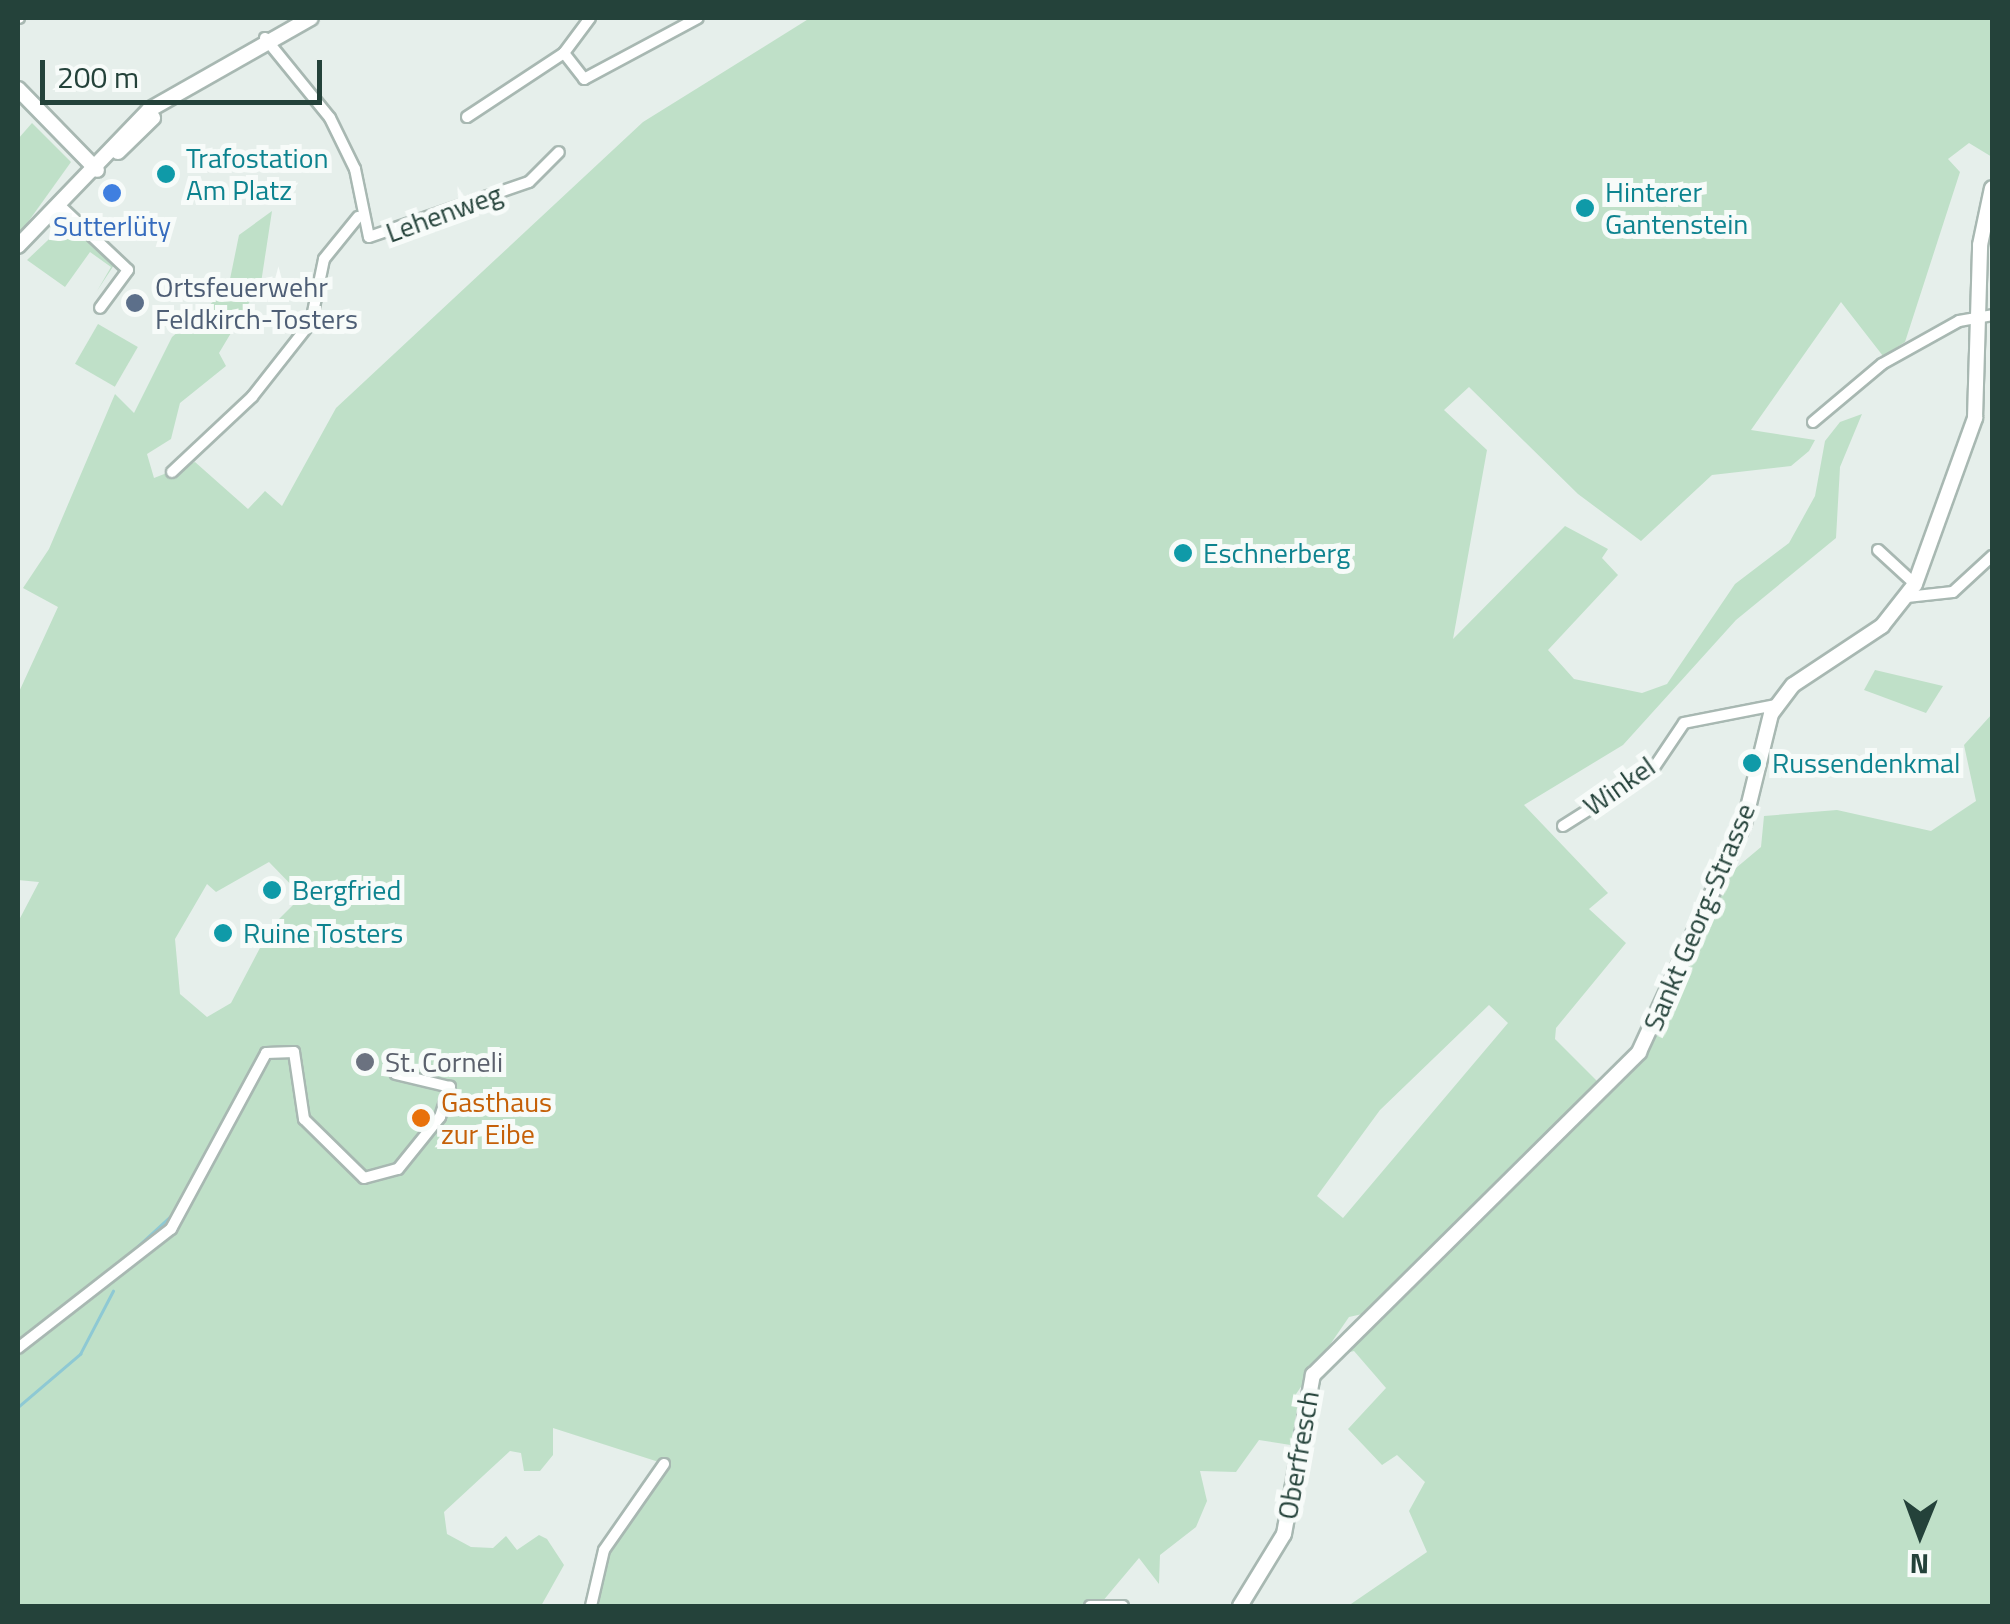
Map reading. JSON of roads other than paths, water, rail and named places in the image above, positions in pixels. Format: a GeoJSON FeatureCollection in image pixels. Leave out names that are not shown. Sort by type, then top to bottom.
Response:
{"type":"FeatureCollection","features":[{"type":"Feature","properties":{"kind":"street"},"geometry":{"type":"LineString","coordinates":[[18,255],[157,108],[265,37],[311,18]]}},
{"type":"Feature","properties":{"kind":"street"},"geometry":{"type":"LineString","coordinates":[[467,117],[564,53],[590,18]]}},
{"type":"Feature","properties":{"kind":"street"},"geometry":{"type":"LineString","coordinates":[[564,53],[574,75],[591,78],[698,18]]}},
{"type":"Feature","properties":{"kind":"street","name":"Lehenweg"},"geometry":{"type":"LineString","coordinates":[[265,37],[330,118],[355,169],[358,217],[378,238],[529,182],[559,152]]}},
{"type":"Feature","properties":{"kind":"street"},"geometry":{"type":"LineString","coordinates":[[18,88],[96,169]]}},
{"type":"Feature","properties":{"kind":"street"},"geometry":{"type":"LineString","coordinates":[[1776,705],[1882,626],[1911,590],[1975,418],[1992,188]]}},
{"type":"Feature","properties":{"kind":"street"},"geometry":{"type":"LineString","coordinates":[[18,246],[61,207]]}},
{"type":"Feature","properties":{"kind":"street"},"geometry":{"type":"LineString","coordinates":[[61,207],[128,270],[100,308]]}},
{"type":"Feature","properties":{"kind":"street"},"geometry":{"type":"LineString","coordinates":[[172,472],[252,397],[310,322],[324,259],[358,217]]}},
{"type":"Feature","properties":{"kind":"street"},"geometry":{"type":"LineString","coordinates":[[1813,422],[1882,364],[1985,316]]}},
{"type":"Feature","properties":{"kind":"street"},"geometry":{"type":"LineString","coordinates":[[1878,550],[1911,590],[1953,592],[1992,556]]}},
{"type":"Feature","properties":{"kind":"street","name":"Winkel"},"geometry":{"type":"LineString","coordinates":[[1564,826],[1653,768],[1684,723],[1776,705]]}},
{"type":"Feature","properties":{"kind":"street","name":"Sankt Georg-Strasse"},"geometry":{"type":"LineString","coordinates":[[1370,1314],[1638,1052],[1744,824],[1776,705]]}},
{"type":"Feature","properties":{"kind":"street"},"geometry":{"type":"LineString","coordinates":[[18,1348],[171,1229],[266,1053],[294,1052],[304,1119],[364,1178],[398,1169],[440,1117],[450,1087],[396,1074]]}},
{"type":"Feature","properties":{"kind":"street","name":"Oberfresch"},"geometry":{"type":"LineString","coordinates":[[1240,1606],[1282,1540],[1313,1375],[1370,1314]]}},
{"type":"Feature","properties":{"kind":"street"},"geometry":{"type":"LineString","coordinates":[[591,1606],[604,1550],[664,1464]]}},
{"type":"Feature","properties":{"kind":"street"},"geometry":{"type":"LineString","coordinates":[[1090,1606],[1122,1606]]}},
{"type":"Feature","properties":{"kind":"waterway"},"geometry":{"type":"LineString","coordinates":[[125,1258],[173,1214],[255,1062]]}},
{"type":"Feature","properties":{"kind":"waterway"},"geometry":{"type":"LineString","coordinates":[[18,1407],[80,1354],[113,1291]]}},
{"type":"Feature","properties":{"kind":"place","name":"Trafostation Am Platz"},"geometry":{"type":"Point","coordinates":[166,174]}},
{"type":"Feature","properties":{"kind":"place","name":"Sutterlüty"},"geometry":{"type":"Point","coordinates":[112,193]}},
{"type":"Feature","properties":{"kind":"place","name":"Hinterer Gantenstein"},"geometry":{"type":"Point","coordinates":[1585,208]}},
{"type":"Feature","properties":{"kind":"place","name":"Ortsfeuerwehr Feldkirch-Tosters"},"geometry":{"type":"Point","coordinates":[135,303]}},
{"type":"Feature","properties":{"kind":"place","name":"Eschnerberg"},"geometry":{"type":"Point","coordinates":[1183,553]}},
{"type":"Feature","properties":{"kind":"place","name":"Russendenkmal"},"geometry":{"type":"Point","coordinates":[1752,763]}},
{"type":"Feature","properties":{"kind":"place","name":"Bergfried"},"geometry":{"type":"Point","coordinates":[272,890]}},
{"type":"Feature","properties":{"kind":"place","name":"Ruine Tosters"},"geometry":{"type":"Point","coordinates":[223,933]}},
{"type":"Feature","properties":{"kind":"place","name":"St. Corneli"},"geometry":{"type":"Point","coordinates":[365,1062]}},
{"type":"Feature","properties":{"kind":"place","name":"Gasthaus zur Eibe"},"geometry":{"type":"Point","coordinates":[421,1118]}}]}
